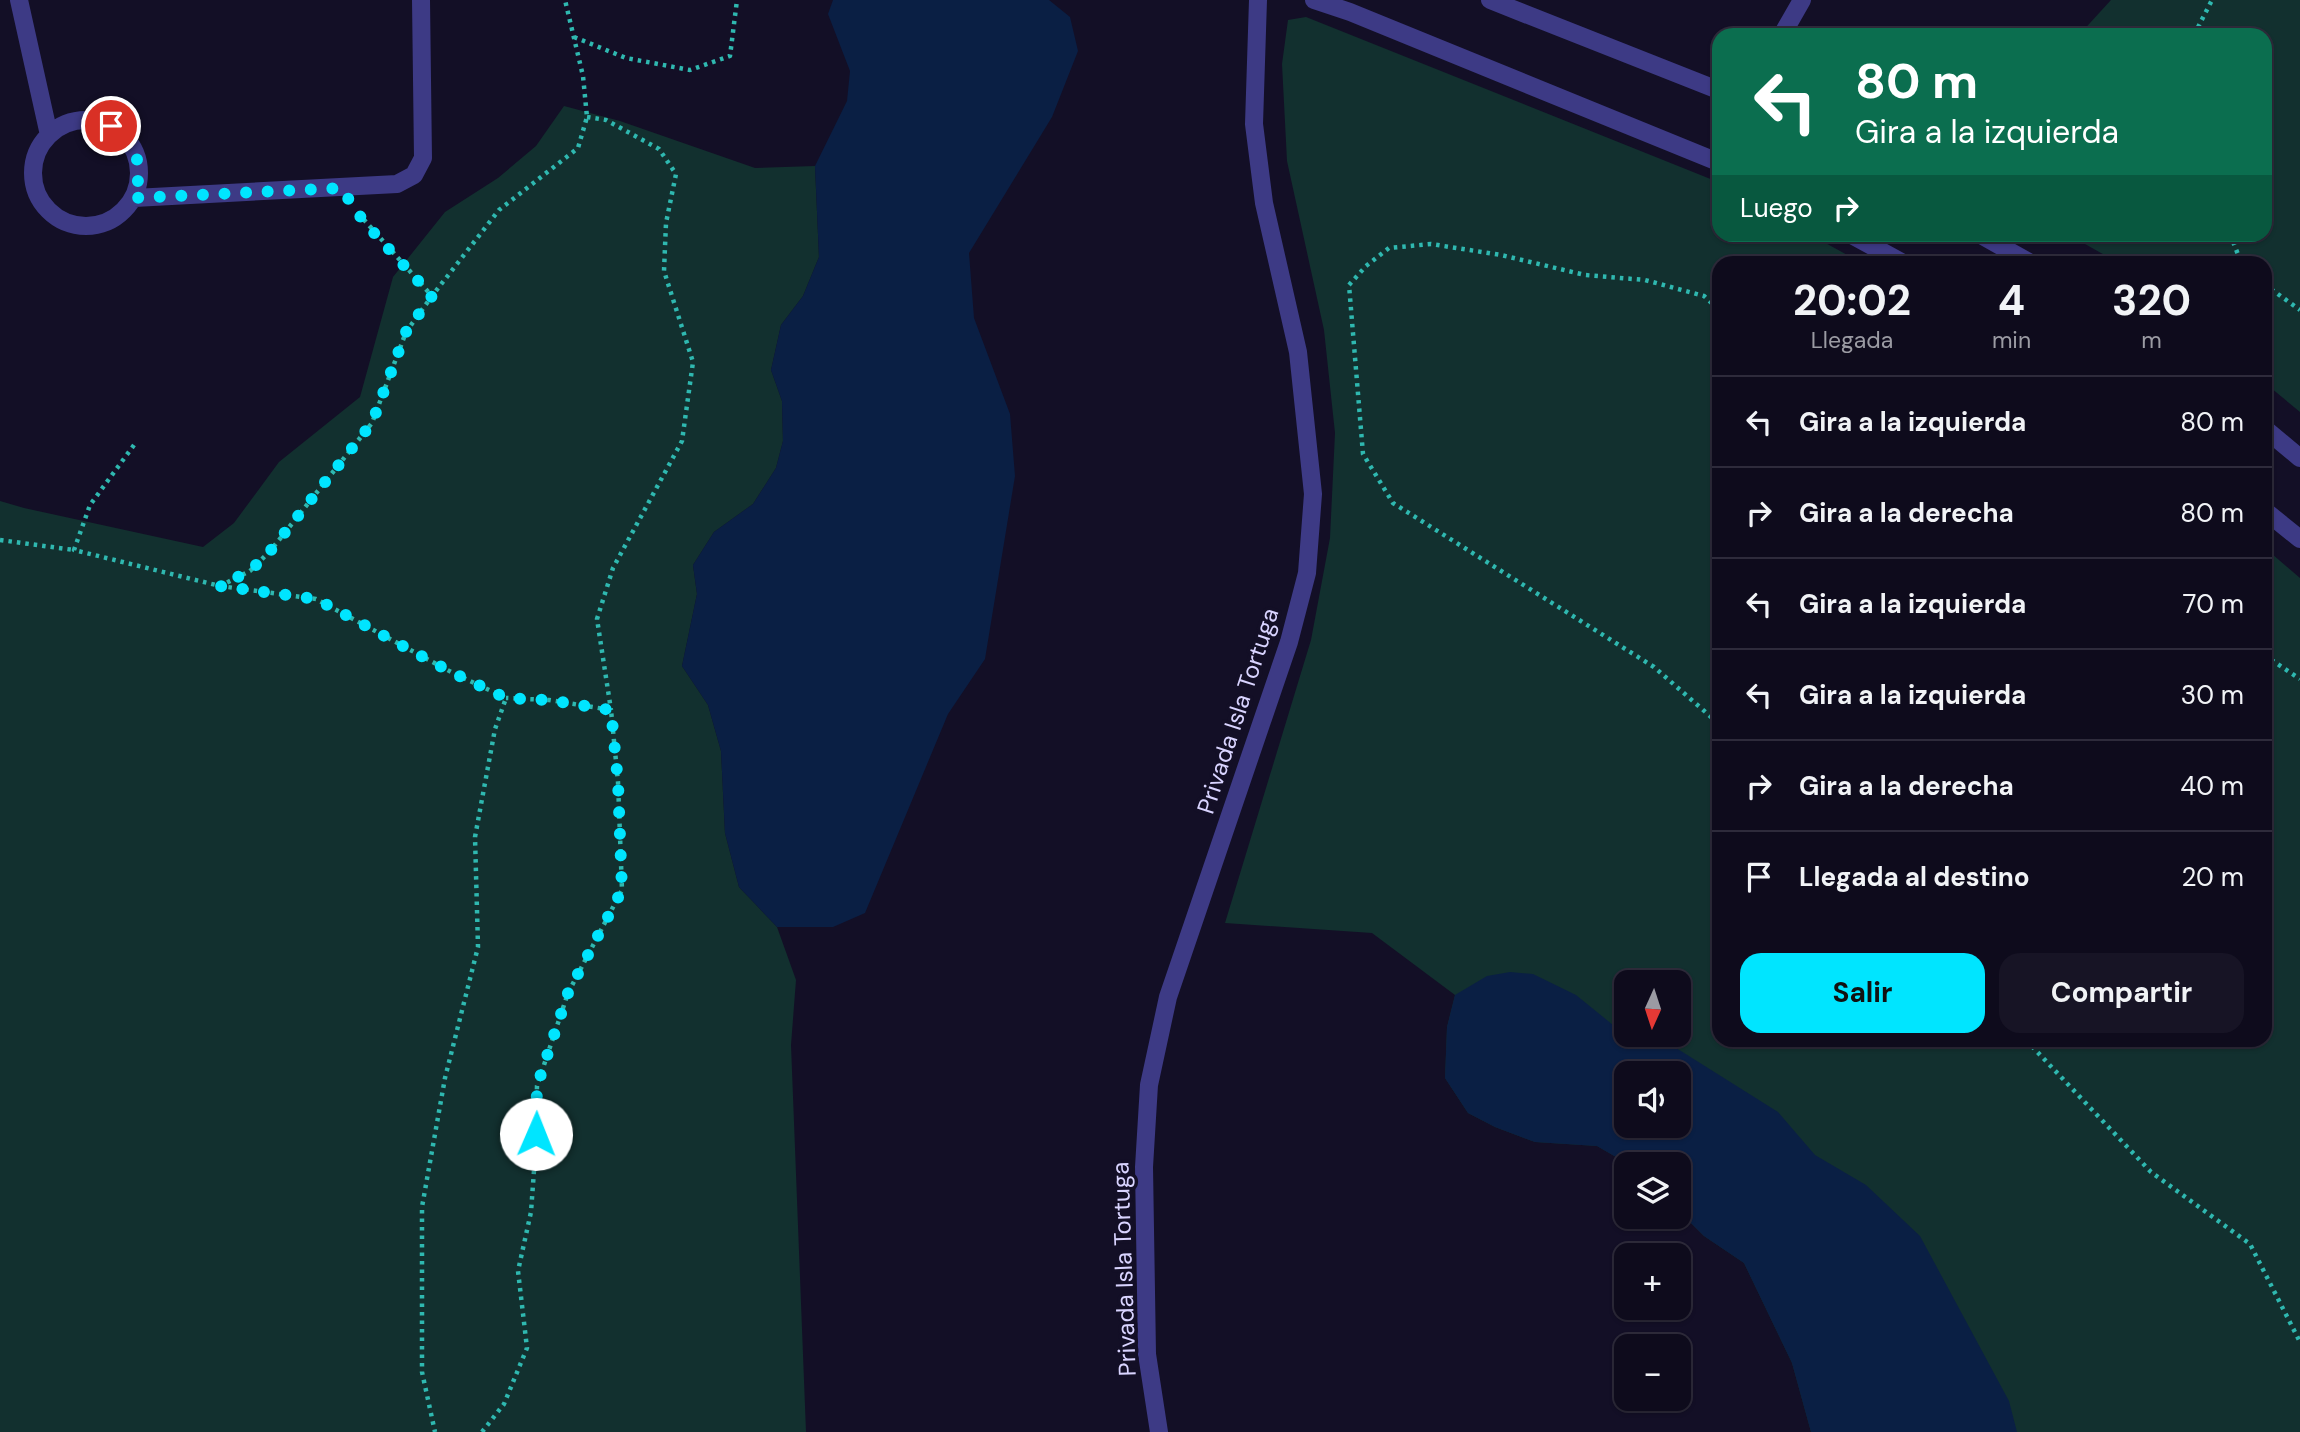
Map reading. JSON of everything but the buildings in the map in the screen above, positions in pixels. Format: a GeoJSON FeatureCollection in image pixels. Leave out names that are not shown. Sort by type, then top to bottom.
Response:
{"type":"FeatureCollection","features":[{"type":"Feature","properties":{"kind":"street"},"geometry":{"type":"LineString","coordinates":[[19,0],[49,135]]}},
{"type":"Feature","properties":{"kind":"street"},"geometry":{"type":"LineString","coordinates":[[134,198],[397,184],[414,175],[423,158],[421,0]]}},
{"type":"Feature","properties":{"kind":"street","name":"Privada Isla Tortuga"},"geometry":{"type":"LineString","coordinates":[[1159,1432],[1147,1354],[1144,1167],[1149,1085],[1168,997],[1289,642],[1307,573],[1314,494],[1298,352],[1264,203],[1254,124],[1258,0]]}},
{"type":"Feature","properties":{"kind":"street"},"geometry":{"type":"LineString","coordinates":[[1314,0],[1712,157]]}},
{"type":"Feature","properties":{"kind":"street"},"geometry":{"type":"LineString","coordinates":[[1490,0],[1712,88]]}},
{"type":"Feature","properties":{"kind":"street"},"geometry":{"type":"LineString","coordinates":[[1786,28],[1802,0]]}},
{"type":"Feature","properties":{"kind":"street"},"geometry":{"type":"LineString","coordinates":[[78,121],[95,121],[111,126],[124,136],[134,149],[139,166],[139,182],[134,198],[110,221],[94,226],[77,226],[61,220],[48,211],[38,197],[33,181],[33,164],[39,148],[49,135],[63,125],[78,121]]}},
{"type":"Feature","properties":{"kind":"street"},"geometry":{"type":"LineString","coordinates":[[1865,242],[1890,256]]}},
{"type":"Feature","properties":{"kind":"street"},"geometry":{"type":"LineString","coordinates":[[1993,242],[2018,256]]}},
{"type":"Feature","properties":{"kind":"street"},"geometry":{"type":"LineString","coordinates":[[2272,435],[2300,458]]}},
{"type":"Feature","properties":{"kind":"street"},"geometry":{"type":"LineString","coordinates":[[2272,516],[2300,539]]}},
{"type":"Feature","properties":{"kind":"path"},"geometry":{"type":"LineString","coordinates":[[220,586],[250,571],[271,550],[372,423],[406,332],[499,210],[578,148],[587,117],[583,76],[565,0]]}},
{"type":"Feature","properties":{"kind":"path"},"geometry":{"type":"LineString","coordinates":[[574,37],[626,58],[690,69],[730,56],[737,0]]}},
{"type":"Feature","properties":{"kind":"path"},"geometry":{"type":"LineString","coordinates":[[2198,28],[2212,0]]}},
{"type":"Feature","properties":{"kind":"path"},"geometry":{"type":"LineString","coordinates":[[482,1432],[504,1404],[527,1348],[518,1270],[531,1212],[537,1086],[568,993],[622,890],[618,782],[611,710],[597,619],[613,568],[682,441],[693,362],[664,271],[666,223],[676,174],[659,149],[606,120],[587,117]]}},
{"type":"Feature","properties":{"kind":"path"},"geometry":{"type":"LineString","coordinates":[[341,188],[364,222],[432,296]]}},
{"type":"Feature","properties":{"kind":"path"},"geometry":{"type":"LineString","coordinates":[[1712,303],[1704,296],[1645,280],[1585,275],[1431,244],[1389,248],[1366,266],[1349,285],[1363,454],[1393,503],[1654,667],[1712,718]]}},
{"type":"Feature","properties":{"kind":"path"},"geometry":{"type":"LineString","coordinates":[[2272,290],[2300,310]]}},
{"type":"Feature","properties":{"kind":"path"},"geometry":{"type":"LineString","coordinates":[[74,550],[90,505],[134,445]]}},
{"type":"Feature","properties":{"kind":"path"},"geometry":{"type":"LineString","coordinates":[[0,540],[74,550],[220,586],[316,599],[453,673],[506,698],[549,700],[611,710]]}},
{"type":"Feature","properties":{"kind":"path"},"geometry":{"type":"LineString","coordinates":[[2272,660],[2300,679]]}},
{"type":"Feature","properties":{"kind":"path"},"geometry":{"type":"LineString","coordinates":[[435,1432],[422,1372],[422,1207],[445,1078],[478,947],[475,837],[495,729],[506,698]]}},
{"type":"Feature","properties":{"kind":"path"},"geometry":{"type":"LineString","coordinates":[[2033,1047],[2151,1172],[2250,1244],[2300,1342]]}},
{"type":"Feature","properties":{"kind":"green space"},"geometry":{"type":"Polygon","coordinates":[[[2111,0],[2300,0],[2300,412],[2272,389],[2272,256],[2106,256],[2081,242],[2272,242],[2272,28],[2085,28],[2111,0]]]}},
{"type":"Feature","properties":{"kind":"green space"},"geometry":{"type":"Polygon","coordinates":[[[1306,17],[1712,180],[1712,242],[1824,242],[1849,256],[1712,256],[1712,1047],[2272,1047],[2272,554],[2300,578],[2300,1432],[1811,1432],[1792,1363],[1744,1263],[1704,1236],[1691,1223],[1691,1152],[1614,1152],[1614,1156],[1597,1146],[1535,1142],[1495,1127],[1468,1113],[1445,1078],[1447,1027],[1455,995],[1372,933],[1225,923],[1311,640],[1330,538],[1335,433],[1324,330],[1287,161],[1282,64],[1288,20],[1306,17]]]}},
{"type":"Feature","properties":{"kind":"green space"},"geometry":{"type":"Polygon","coordinates":[[[564,106],[620,121],[755,168],[815,166],[819,257],[803,296],[781,325],[771,370],[782,401],[783,441],[776,468],[753,504],[714,532],[693,565],[697,594],[682,666],[708,705],[721,751],[725,833],[739,887],[777,927],[796,980],[791,1045],[806,1432],[0,1432],[0,501],[203,547],[234,523],[279,462],[360,397],[393,277],[445,212],[498,178],[536,146],[564,106]]]}},
{"type":"Feature","properties":{"kind":"water"},"geometry":{"type":"Polygon","coordinates":[[[833,0],[1049,0],[1070,17],[1078,51],[1052,117],[969,253],[974,318],[1010,414],[1015,476],[985,659],[948,714],[865,913],[833,927],[777,927],[739,887],[725,833],[721,751],[708,705],[682,666],[697,594],[693,565],[714,532],[753,504],[776,468],[783,441],[782,401],[771,370],[781,325],[803,296],[819,257],[815,166],[847,101],[850,71],[828,14],[833,0]]]}},
{"type":"Feature","properties":{"kind":"water"},"geometry":{"type":"Polygon","coordinates":[[[1510,972],[1533,974],[1576,995],[1614,1025],[1614,1047],[1675,1047],[1778,1112],[1815,1155],[1866,1185],[1920,1236],[2009,1401],[2017,1432],[1811,1432],[1792,1363],[1744,1263],[1704,1236],[1691,1223],[1691,1152],[1614,1152],[1614,1156],[1597,1146],[1535,1142],[1495,1127],[1468,1113],[1445,1078],[1447,1027],[1455,995],[1487,976],[1510,972]]]}},
{"type":"Feature","properties":{"kind":"route"},"geometry":{"type":"LineString","coordinates":[[111,126],[124,136],[134,149],[139,166],[139,182],[134,198],[341,188],[364,222],[432,296],[406,332],[372,423],[271,550],[250,571],[220,586],[316,599],[453,673],[506,698],[549,700],[611,710],[618,782],[622,890],[568,993],[537,1086],[536,1134]]}}]}
